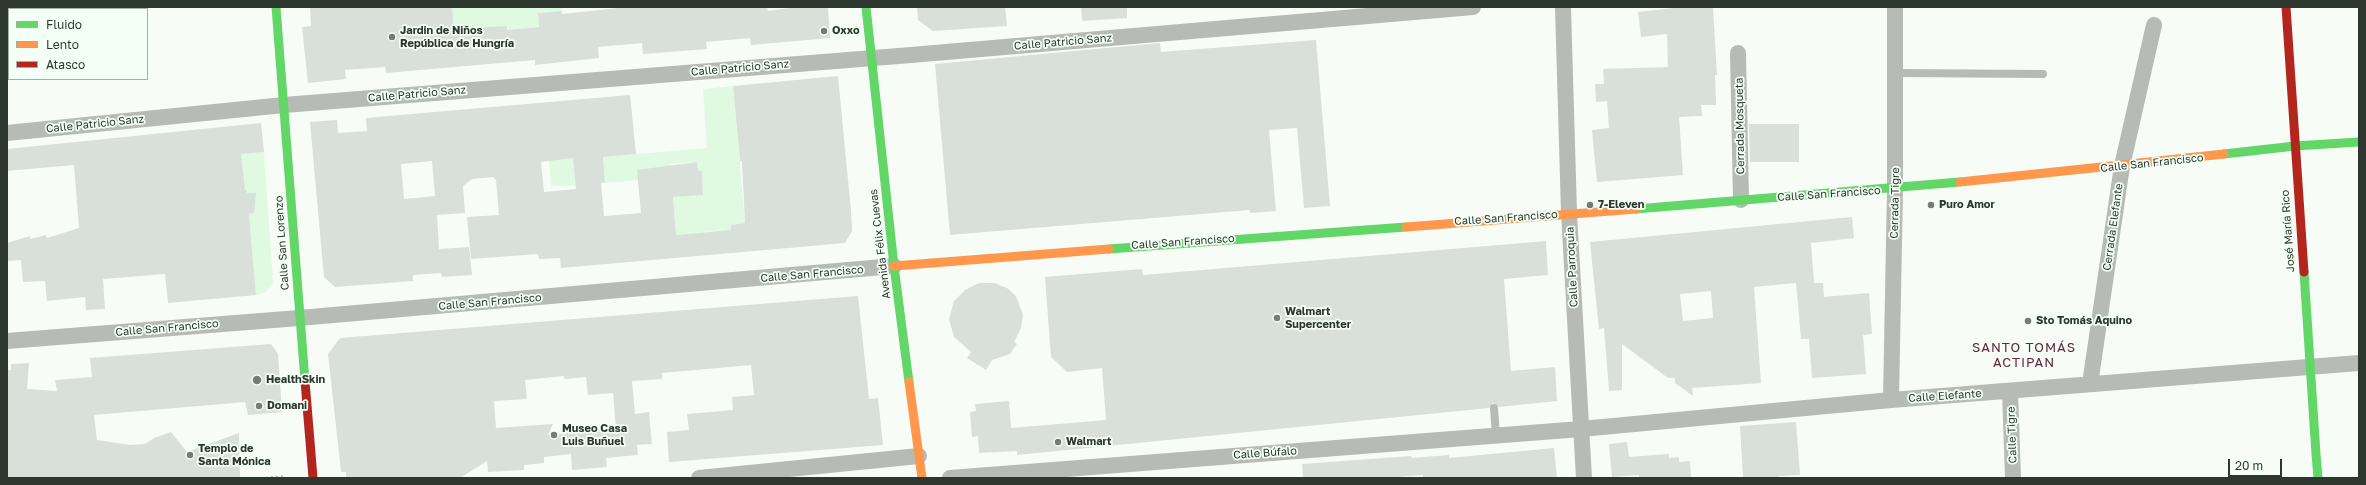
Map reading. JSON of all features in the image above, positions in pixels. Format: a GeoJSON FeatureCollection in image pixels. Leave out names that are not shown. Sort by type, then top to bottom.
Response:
{"type":"FeatureCollection","features":[{"type":"Feature","properties":{"kind":"main road","name":"Calle San Lorenzo"},"geometry":{"type":"LineString","coordinates":[[276,7],[299,318],[313,478]]}},
{"type":"Feature","properties":{"kind":"main road","name":"Avenida Félix Cuevas"},"geometry":{"type":"LineString","coordinates":[[866,7],[894,266],[922,478]]}},
{"type":"Feature","properties":{"kind":"main road","name":"José María Rico"},"geometry":{"type":"LineString","coordinates":[[2286,7],[2309,368],[2316,454],[2312,478]]}},
{"type":"Feature","properties":{"kind":"main road","name":"Calle San Francisco"},"geometry":{"type":"LineString","coordinates":[[894,266],[1895,189],[2122,166],[2295,146],[2359,142]]}},
{"type":"Feature","properties":{"kind":"main road","name":"José María Rico"},"geometry":{"type":"LineString","coordinates":[[2316,454],[2327,478]]}},
{"type":"Feature","properties":{"kind":"main road"},"geometry":{"type":"LineString","coordinates":[[2316,454],[2318,478]]}},
{"type":"Feature","properties":{"kind":"street","name":"Calle Patricio Sanz"},"geometry":{"type":"LineString","coordinates":[[7,133],[284,105],[871,58],[1474,7]]}},
{"type":"Feature","properties":{"kind":"street","name":"Calle Parroquia"},"geometry":{"type":"LineString","coordinates":[[1563,7],[1569,213],[1584,478]]}},
{"type":"Feature","properties":{"kind":"street","name":"Cerrada Tigre"},"geometry":{"type":"LineString","coordinates":[[1891,400],[1895,189],[1895,7]]}},
{"type":"Feature","properties":{"kind":"street","name":"Cerrada Elefante"},"geometry":{"type":"LineString","coordinates":[[2090,384],[2122,166],[2154,25]]}},
{"type":"Feature","properties":{"kind":"street","name":"Cerrada Mosqueta"},"geometry":{"type":"LineString","coordinates":[[1738,52],[1741,200]]}},
{"type":"Feature","properties":{"kind":"street","name":"Calle San Francisco"},"geometry":{"type":"LineString","coordinates":[[7,341],[299,318],[894,266]]}},
{"type":"Feature","properties":{"kind":"street"},"geometry":{"type":"LineString","coordinates":[[2309,368],[2359,363]]}},
{"type":"Feature","properties":{"kind":"street","name":"Calle Elefante"},"geometry":{"type":"LineString","coordinates":[[1581,429],[1891,400],[2309,368]]}},
{"type":"Feature","properties":{"kind":"street","name":"Calle Tigre"},"geometry":{"type":"LineString","coordinates":[[2010,391],[2013,478]]}},
{"type":"Feature","properties":{"kind":"street","name":"Calle Búfalo"},"geometry":{"type":"LineString","coordinates":[[950,478],[1581,429]]}},
{"type":"Feature","properties":{"kind":"street"},"geometry":{"type":"LineString","coordinates":[[699,478],[919,456]]}},
{"type":"Feature","properties":{"kind":"lane"},"geometry":{"type":"LineString","coordinates":[[1895,73],[2043,74]]}},
{"type":"Feature","properties":{"kind":"lane"},"geometry":{"type":"LineString","coordinates":[[1494,408],[1496,436]]}},
{"type":"Feature","properties":{"kind":"path"},"geometry":{"type":"LineString","coordinates":[[266,478],[286,476]]}},
{"type":"Feature","properties":{"kind":"green space"},"geometry":{"type":"Polygon","coordinates":[[[452,7],[561,7],[562,11],[538,13],[539,27],[518,29],[508,33],[507,26],[479,33],[478,28],[468,28],[457,66],[452,7]]]}},
{"type":"Feature","properties":{"kind":"green space"},"geometry":{"type":"Polygon","coordinates":[[[733,86],[745,223],[731,225],[733,243],[714,231],[676,235],[673,197],[703,194],[702,171],[698,171],[697,162],[669,164],[669,167],[638,180],[605,183],[604,171],[582,185],[551,186],[549,161],[557,155],[603,157],[707,148],[703,89],[733,86]]]}},
{"type":"Feature","properties":{"kind":"green space"},"geometry":{"type":"Polygon","coordinates":[[[264,152],[273,282],[266,292],[256,295],[247,190],[244,190],[241,154],[264,152]]]}},
{"type":"Feature","properties":{"kind":"building"},"geometry":{"type":"Polygon","coordinates":[[[310,7],[452,7],[454,29],[507,26],[507,30],[539,27],[538,13],[562,11],[562,14],[628,7],[767,7],[768,11],[796,7],[828,7],[830,38],[751,45],[750,38],[706,42],[707,49],[643,54],[642,43],[598,47],[599,58],[535,65],[535,60],[386,73],[385,67],[345,70],[346,79],[308,83],[302,27],[311,26],[310,7]]]}},
{"type":"Feature","properties":{"kind":"building"},"geometry":{"type":"Polygon","coordinates":[[[917,7],[1005,7],[1007,26],[933,31],[918,20],[917,7]]]}},
{"type":"Feature","properties":{"kind":"building"},"geometry":{"type":"Polygon","coordinates":[[[1081,7],[1127,7],[1127,18],[1082,21],[1081,7]]]}},
{"type":"Feature","properties":{"kind":"building"},"geometry":{"type":"Polygon","coordinates":[[[1683,7],[1713,7],[1717,75],[1715,75],[1716,105],[1701,105],[1702,116],[1679,117],[1683,175],[1597,182],[1592,130],[1609,128],[1607,101],[1596,102],[1595,84],[1604,84],[1603,69],[1668,67],[1667,34],[1641,37],[1638,12],[1683,7]]]}},
{"type":"Feature","properties":{"kind":"building"},"geometry":{"type":"Polygon","coordinates":[[[1316,40],[1330,206],[1304,208],[1297,128],[1269,130],[1276,211],[1250,213],[1250,210],[950,235],[935,64],[1160,43],[1161,52],[1316,40]]]}},
{"type":"Feature","properties":{"kind":"building"},"geometry":{"type":"Polygon","coordinates":[[[838,76],[852,231],[845,243],[561,268],[560,258],[539,259],[538,254],[471,259],[467,217],[499,215],[496,180],[493,177],[472,179],[463,186],[465,213],[437,215],[439,249],[469,247],[472,275],[442,277],[441,273],[413,275],[413,281],[335,287],[324,277],[310,122],[337,120],[338,133],[367,131],[366,118],[630,95],[636,154],[603,157],[605,183],[601,183],[604,216],[641,213],[637,170],[697,162],[698,171],[702,171],[703,195],[673,197],[676,235],[731,230],[731,225],[745,223],[742,161],[740,161],[733,86],[838,76]],[[573,158],[541,162],[544,192],[576,189],[573,158]],[[432,161],[401,164],[404,199],[435,196],[432,161]]]}},
{"type":"Feature","properties":{"kind":"building"},"geometry":{"type":"Polygon","coordinates":[[[261,123],[264,152],[241,154],[245,190],[247,190],[247,193],[256,193],[254,213],[249,214],[256,295],[168,303],[165,274],[103,279],[105,309],[86,310],[85,297],[47,301],[45,281],[23,282],[21,260],[7,261],[7,243],[30,236],[30,239],[46,235],[47,238],[79,228],[74,165],[7,171],[7,149],[261,123]]]}},
{"type":"Feature","properties":{"kind":"building"},"geometry":{"type":"Polygon","coordinates":[[[1749,124],[1799,124],[1799,162],[1750,162],[1749,124]]]}},
{"type":"Feature","properties":{"kind":"building"},"geometry":{"type":"Polygon","coordinates":[[[1852,217],[1854,238],[1811,243],[1814,283],[1823,283],[1824,297],[1869,293],[1872,334],[1863,335],[1866,374],[1812,378],[1809,339],[1801,339],[1796,283],[1754,287],[1761,383],[1692,388],[1693,396],[1675,383],[1675,378],[1668,378],[1622,344],[1622,390],[1609,391],[1604,328],[1599,329],[1590,242],[1852,217]],[[1711,291],[1680,294],[1683,321],[1713,318],[1711,291]]]}},
{"type":"Feature","properties":{"kind":"building","name":"Walmart Supercenter"},"geometry":{"type":"Polygon","coordinates":[[[1546,241],[1548,275],[1504,279],[1511,371],[1555,367],[1557,401],[1499,407],[1493,403],[1489,408],[1017,455],[1017,451],[979,453],[978,436],[972,437],[970,412],[976,411],[975,404],[1009,401],[1011,428],[1106,420],[1102,368],[1067,372],[1051,357],[1045,277],[1142,269],[1143,275],[1546,241]]]}},
{"type":"Feature","properties":{"kind":"building"},"geometry":{"type":"Polygon","coordinates":[[[979,283],[994,283],[1007,288],[1016,296],[1023,315],[1021,328],[1014,342],[1017,344],[1010,354],[992,360],[986,370],[967,358],[971,352],[954,337],[949,319],[954,301],[965,290],[979,283]]]}},
{"type":"Feature","properties":{"kind":"building"},"geometry":{"type":"Polygon","coordinates":[[[858,296],[869,399],[878,398],[883,445],[669,462],[667,432],[689,430],[687,414],[733,410],[732,397],[754,395],[751,365],[662,373],[662,379],[632,381],[635,414],[649,412],[652,444],[637,445],[638,455],[606,458],[607,467],[572,470],[571,454],[544,457],[544,463],[524,465],[524,470],[488,472],[487,461],[460,478],[346,478],[346,472],[341,472],[328,354],[340,338],[858,296]],[[564,376],[525,380],[527,399],[494,401],[496,428],[553,424],[548,435],[616,429],[613,393],[588,395],[586,377],[564,379],[564,376]]]}},
{"type":"Feature","properties":{"kind":"building"},"geometry":{"type":"Polygon","coordinates":[[[271,344],[278,354],[282,412],[248,415],[245,402],[94,415],[97,440],[130,445],[145,444],[154,438],[171,432],[187,452],[239,433],[240,478],[7,478],[7,370],[11,370],[11,364],[29,363],[27,389],[57,391],[55,380],[92,377],[90,358],[271,344]]]}},
{"type":"Feature","properties":{"kind":"building"},"geometry":{"type":"Polygon","coordinates":[[[1796,422],[1800,475],[1779,476],[1779,478],[1743,477],[1740,426],[1796,422]]]}},
{"type":"Feature","properties":{"kind":"building"},"geometry":{"type":"Polygon","coordinates":[[[1627,442],[1629,457],[1669,454],[1669,458],[1679,457],[1679,462],[1690,461],[1691,478],[1639,478],[1639,475],[1612,477],[1609,444],[1627,442]]]}},
{"type":"Feature","properties":{"kind":"building"},"geometry":{"type":"Polygon","coordinates":[[[1554,448],[1557,478],[1423,478],[1423,475],[1386,478],[1303,478],[1302,464],[1411,456],[1412,458],[1449,455],[1449,458],[1554,448]]]}},
{"type":"Feature","properties":{"kind":"traffic: fast"},"geometry":{"type":"LineString","coordinates":[[276,7],[305,381]]}},
{"type":"Feature","properties":{"kind":"traffic: fast"},"geometry":{"type":"LineString","coordinates":[[866,7],[894,266],[909,382]]}},
{"type":"Feature","properties":{"kind":"traffic: fast"},"geometry":{"type":"LineString","coordinates":[[2224,154],[2295,146],[2359,142]]}},
{"type":"Feature","properties":{"kind":"traffic: fast"},"geometry":{"type":"LineString","coordinates":[[1636,209],[1960,182]]}},
{"type":"Feature","properties":{"kind":"traffic: fast"},"geometry":{"type":"LineString","coordinates":[[1109,249],[1406,227]]}},
{"type":"Feature","properties":{"kind":"traffic: fast"},"geometry":{"type":"LineString","coordinates":[[2304,272],[2316,454]]}},
{"type":"Feature","properties":{"kind":"traffic: fast"},"geometry":{"type":"LineString","coordinates":[[2316,454],[2318,478]]}},
{"type":"Feature","properties":{"kind":"traffic: slow"},"geometry":{"type":"LineString","coordinates":[[1960,182],[2224,154]]}},
{"type":"Feature","properties":{"kind":"traffic: slow"},"geometry":{"type":"LineString","coordinates":[[1406,227],[1636,209]]}},
{"type":"Feature","properties":{"kind":"traffic: slow"},"geometry":{"type":"LineString","coordinates":[[894,266],[1109,249]]}},
{"type":"Feature","properties":{"kind":"traffic: slow"},"geometry":{"type":"LineString","coordinates":[[909,382],[922,478]]}},
{"type":"Feature","properties":{"kind":"traffic: jam"},"geometry":{"type":"LineString","coordinates":[[2286,7],[2304,272]]}},
{"type":"Feature","properties":{"kind":"traffic: jam"},"geometry":{"type":"LineString","coordinates":[[305,381],[313,478]]}},
{"type":"Feature","properties":{"kind":"place","name":"Oxxo"},"geometry":{"type":"Point","coordinates":[824,31]}},
{"type":"Feature","properties":{"kind":"place","name":"Jardin de Niños República de Hungría"},"geometry":{"type":"Point","coordinates":[392,37]}},
{"type":"Feature","properties":{"kind":"place","name":"7-Eleven"},"geometry":{"type":"Point","coordinates":[1590,205]}},
{"type":"Feature","properties":{"kind":"place","name":"Puro Amor"},"geometry":{"type":"Point","coordinates":[1931,205]}},
{"type":"Feature","properties":{"kind":"place","name":"Walmart Supercenter"},"geometry":{"type":"Point","coordinates":[1277,318]}},
{"type":"Feature","properties":{"kind":"place","name":"Sto Tomás Aquino"},"geometry":{"type":"Point","coordinates":[2028,321]}},
{"type":"Feature","properties":{"kind":"place","name":"HealthSkin"},"geometry":{"type":"Point","coordinates":[257,380]}},
{"type":"Feature","properties":{"kind":"place","name":"Domani"},"geometry":{"type":"Point","coordinates":[259,406]}},
{"type":"Feature","properties":{"kind":"place","name":"Museo Casa Luis Buñuel"},"geometry":{"type":"Point","coordinates":[554,435]}},
{"type":"Feature","properties":{"kind":"place","name":"Walmart"},"geometry":{"type":"Point","coordinates":[1058,442]}},
{"type":"Feature","properties":{"kind":"place","name":"Templo de Santa Mónica"},"geometry":{"type":"Point","coordinates":[190,455]}},
{"type":"Feature","properties":{"kind":"district","name":"SANTO TOMÁS ACTIPAN"},"geometry":{"type":"Point","coordinates":[2024,356]}}]}
